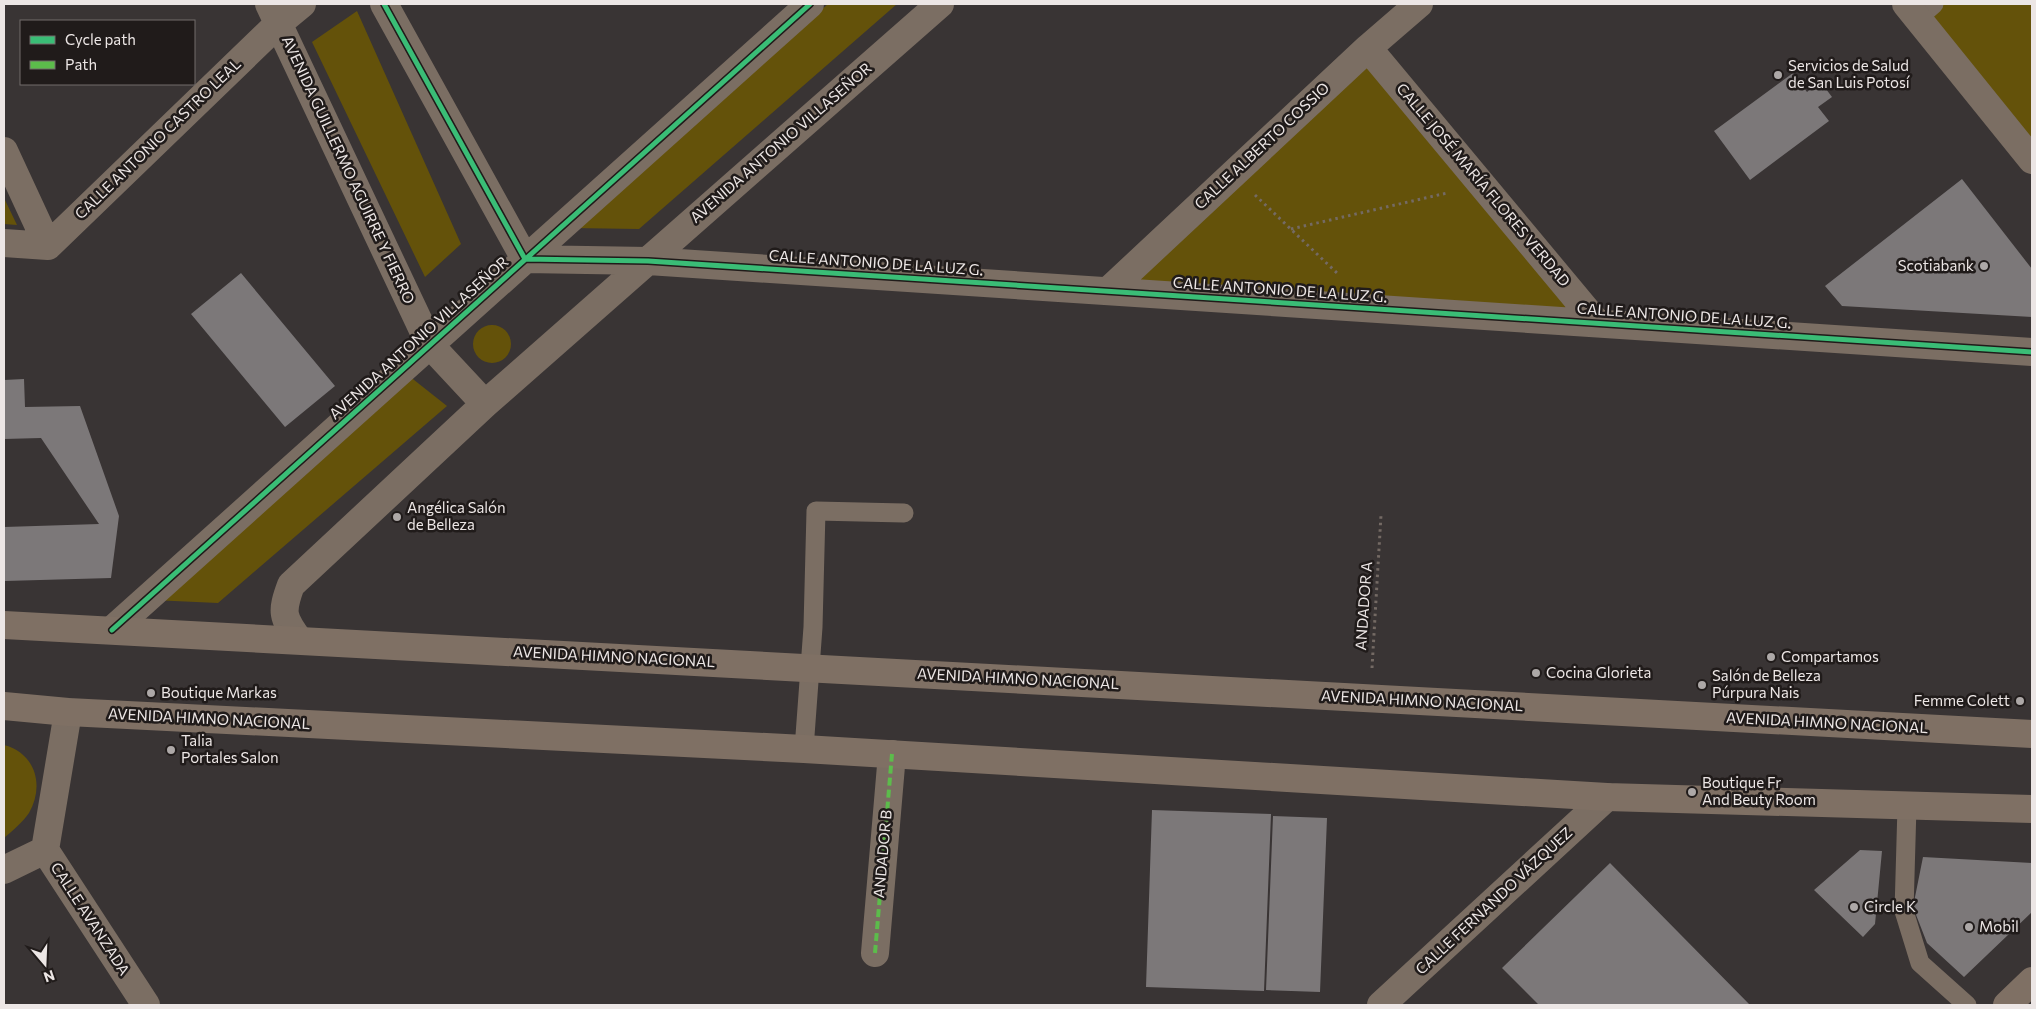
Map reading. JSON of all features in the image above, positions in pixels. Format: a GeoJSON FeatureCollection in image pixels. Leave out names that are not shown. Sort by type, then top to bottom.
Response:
{"type":"FeatureCollection","features":[{"type":"Feature","properties":{"kind":"main road","name":"AVENIDA HIMNO NACIONAL"},"geometry":{"type":"LineString","coordinates":[[4,625],[2032,734]]}},
{"type":"Feature","properties":{"kind":"main road","name":"AVENIDA HIMNO NACIONAL"},"geometry":{"type":"LineString","coordinates":[[4,706],[68,712],[804,749],[1607,797],[2032,810]]}},
{"type":"Feature","properties":{"kind":"main road"},"geometry":{"type":"LineString","coordinates":[[2007,1005],[2032,981]]}},
{"type":"Feature","properties":{"kind":"street","name":"CALLE ANTONIO CASTRO LEAL"},"geometry":{"type":"LineString","coordinates":[[48,246],[274,13],[302,4]]}},
{"type":"Feature","properties":{"kind":"street"},"geometry":{"type":"LineString","coordinates":[[384,4],[525,259]]}},
{"type":"Feature","properties":{"kind":"street","name":"AVENIDA ANTONIO VILLASEÑOR"},"geometry":{"type":"LineString","coordinates":[[112,630],[810,4]]}},
{"type":"Feature","properties":{"kind":"street","name":"AVENIDA ANTONIO VILLASEÑOR"},"geometry":{"type":"LineString","coordinates":[[299,640],[286,621],[284,603],[291,585],[485,404],[940,4]]}},
{"type":"Feature","properties":{"kind":"street","name":"CALLE ALBERTO COSSIO"},"geometry":{"type":"LineString","coordinates":[[1108,291],[1368,48],[1418,4]]}},
{"type":"Feature","properties":{"kind":"street"},"geometry":{"type":"LineString","coordinates":[[1919,9],[2032,160]]}},
{"type":"Feature","properties":{"kind":"street","name":"AVENIDA GUILLERMO AGUIRRE Y FIERRO"},"geometry":{"type":"LineString","coordinates":[[274,13],[430,345],[485,404]]}},
{"type":"Feature","properties":{"kind":"street","name":"CALLE JOSÉ MARÍA FLORES VERDAD"},"geometry":{"type":"LineString","coordinates":[[1368,48],[1597,323]]}},
{"type":"Feature","properties":{"kind":"street"},"geometry":{"type":"LineString","coordinates":[[4,151],[48,246],[4,243]]}},
{"type":"Feature","properties":{"kind":"street","name":"CALLE ANTONIO DE LA LUZ G."},"geometry":{"type":"LineString","coordinates":[[525,259],[648,261],[2032,352]]}},
{"type":"Feature","properties":{"kind":"street","name":"CALLE AVANZADA"},"geometry":{"type":"LineString","coordinates":[[68,712],[45,850],[146,1005]]}},
{"type":"Feature","properties":{"kind":"street","name":"ANDADOR B"},"geometry":{"type":"LineString","coordinates":[[875,953],[892,754]]}},
{"type":"Feature","properties":{"kind":"street","name":"CALLE FERNANDO VÁZQUEZ"},"geometry":{"type":"LineString","coordinates":[[1381,1005],[1607,797]]}},
{"type":"Feature","properties":{"kind":"street"},"geometry":{"type":"LineString","coordinates":[[4,870],[45,850]]}},
{"type":"Feature","properties":{"kind":"lane"},"geometry":{"type":"LineString","coordinates":[[804,749],[813,626],[816,511],[904,513]]}},
{"type":"Feature","properties":{"kind":"lane"},"geometry":{"type":"LineString","coordinates":[[1907,806],[1904,911],[1920,964],[1967,1005]]}},
{"type":"Feature","properties":{"kind":"path"},"geometry":{"type":"LineString","coordinates":[[1233,174],[1340,275]]}},
{"type":"Feature","properties":{"kind":"path"},"geometry":{"type":"LineString","coordinates":[[1291,229],[1482,185]]}},
{"type":"Feature","properties":{"kind":"shaded area"},"geometry":{"type":"Polygon","coordinates":[[[828,4],[897,4],[639,229],[571,228],[828,4]]]}},
{"type":"Feature","properties":{"kind":"shaded area"},"geometry":{"type":"Polygon","coordinates":[[[1908,4],[2032,4],[2032,158],[1908,4]]]}},
{"type":"Feature","properties":{"kind":"shaded area"},"geometry":{"type":"Polygon","coordinates":[[[357,11],[461,244],[425,277],[312,42],[357,11]]]}},
{"type":"Feature","properties":{"kind":"shaded area"},"geometry":{"type":"Polygon","coordinates":[[[1368,48],[1597,323],[1108,291],[1368,48]]]}},
{"type":"Feature","properties":{"kind":"shaded area"},"geometry":{"type":"Polygon","coordinates":[[[4,198],[17,225],[4,224],[4,198]]]}},
{"type":"Feature","properties":{"kind":"shaded area"},"geometry":{"type":"Polygon","coordinates":[[[492,325],[506,330],[511,344],[506,358],[492,363],[478,358],[473,344],[478,330],[492,325]]]}},
{"type":"Feature","properties":{"kind":"shaded area"},"geometry":{"type":"Polygon","coordinates":[[[404,372],[447,406],[218,603],[152,600],[404,372]]]}},
{"type":"Feature","properties":{"kind":"shaded area"},"geometry":{"type":"Polygon","coordinates":[[[4,745],[15,749],[30,763],[34,771],[36,792],[29,813],[4,838],[4,745]]]}},
{"type":"Feature","properties":{"kind":"building"},"geometry":{"type":"Polygon","coordinates":[[[1793,73],[1807,92],[1820,81],[1832,97],[1818,107],[1829,121],[1750,180],[1714,131],[1793,73]]]}},
{"type":"Feature","properties":{"kind":"building"},"geometry":{"type":"Polygon","coordinates":[[[1962,179],[2032,269],[2032,317],[1842,306],[1825,286],[1962,179]]]}},
{"type":"Feature","properties":{"kind":"building"},"geometry":{"type":"Polygon","coordinates":[[[241,273],[335,386],[285,427],[191,314],[241,273]]]}},
{"type":"Feature","properties":{"kind":"building"},"geometry":{"type":"Polygon","coordinates":[[[24,379],[25,407],[80,406],[119,516],[111,578],[5,581],[4,527],[99,524],[41,438],[4,439],[4,380],[24,379]]]}},
{"type":"Feature","properties":{"kind":"building"},"geometry":{"type":"Polygon","coordinates":[[[1152,810],[1271,814],[1264,991],[1146,987],[1152,810]]]}},
{"type":"Feature","properties":{"kind":"building"},"geometry":{"type":"Polygon","coordinates":[[[1273,816],[1327,818],[1320,992],[1266,990],[1273,816]]]}},
{"type":"Feature","properties":{"kind":"building","name":"Circle K"},"geometry":{"type":"Polygon","coordinates":[[[1860,850],[1882,851],[1875,924],[1863,937],[1814,890],[1860,850]]]}},
{"type":"Feature","properties":{"kind":"building","name":"Mobil"},"geometry":{"type":"Polygon","coordinates":[[[1923,857],[2032,863],[2032,912],[1964,977],[1927,943],[1913,907],[1923,857]]]}},
{"type":"Feature","properties":{"kind":"building"},"geometry":{"type":"Polygon","coordinates":[[[1610,863],[1750,1005],[1539,1005],[1502,968],[1610,863]]]}},
{"type":"Feature","properties":{"kind":"marked path"},"geometry":{"type":"LineString","coordinates":[[875,953],[892,754]]}},
{"type":"Feature","properties":{"kind":"cycle path"},"geometry":{"type":"LineString","coordinates":[[384,4],[525,259],[648,261],[2032,352]]}},
{"type":"Feature","properties":{"kind":"cycle path"},"geometry":{"type":"LineString","coordinates":[[112,630],[810,4]]}},
{"type":"Feature","properties":{"kind":"place","name":"Servicios de Salud de San Luis Potosí"},"geometry":{"type":"Point","coordinates":[1778,75]}},
{"type":"Feature","properties":{"kind":"place","name":"Scotiabank"},"geometry":{"type":"Point","coordinates":[1984,266]}},
{"type":"Feature","properties":{"kind":"place","name":"Angélica Salón de Belleza"},"geometry":{"type":"Point","coordinates":[397,517]}},
{"type":"Feature","properties":{"kind":"place","name":"Compartamos"},"geometry":{"type":"Point","coordinates":[1771,657]}},
{"type":"Feature","properties":{"kind":"place","name":"Cocina Glorieta"},"geometry":{"type":"Point","coordinates":[1536,673]}},
{"type":"Feature","properties":{"kind":"place","name":"Salón de Belleza Púrpura Nais"},"geometry":{"type":"Point","coordinates":[1702,685]}},
{"type":"Feature","properties":{"kind":"place","name":"Boutique Markas"},"geometry":{"type":"Point","coordinates":[151,693]}},
{"type":"Feature","properties":{"kind":"place","name":"Femme Colett"},"geometry":{"type":"Point","coordinates":[2020,701]}},
{"type":"Feature","properties":{"kind":"place","name":"Talia Portales Salon"},"geometry":{"type":"Point","coordinates":[171,750]}},
{"type":"Feature","properties":{"kind":"place","name":"Boutique Fr And Beuty Room"},"geometry":{"type":"Point","coordinates":[1692,792]}},
{"type":"Feature","properties":{"kind":"place","name":"Circle K"},"geometry":{"type":"Point","coordinates":[1854,907]}},
{"type":"Feature","properties":{"kind":"place","name":"Mobil"},"geometry":{"type":"Point","coordinates":[1969,927]}}]}
